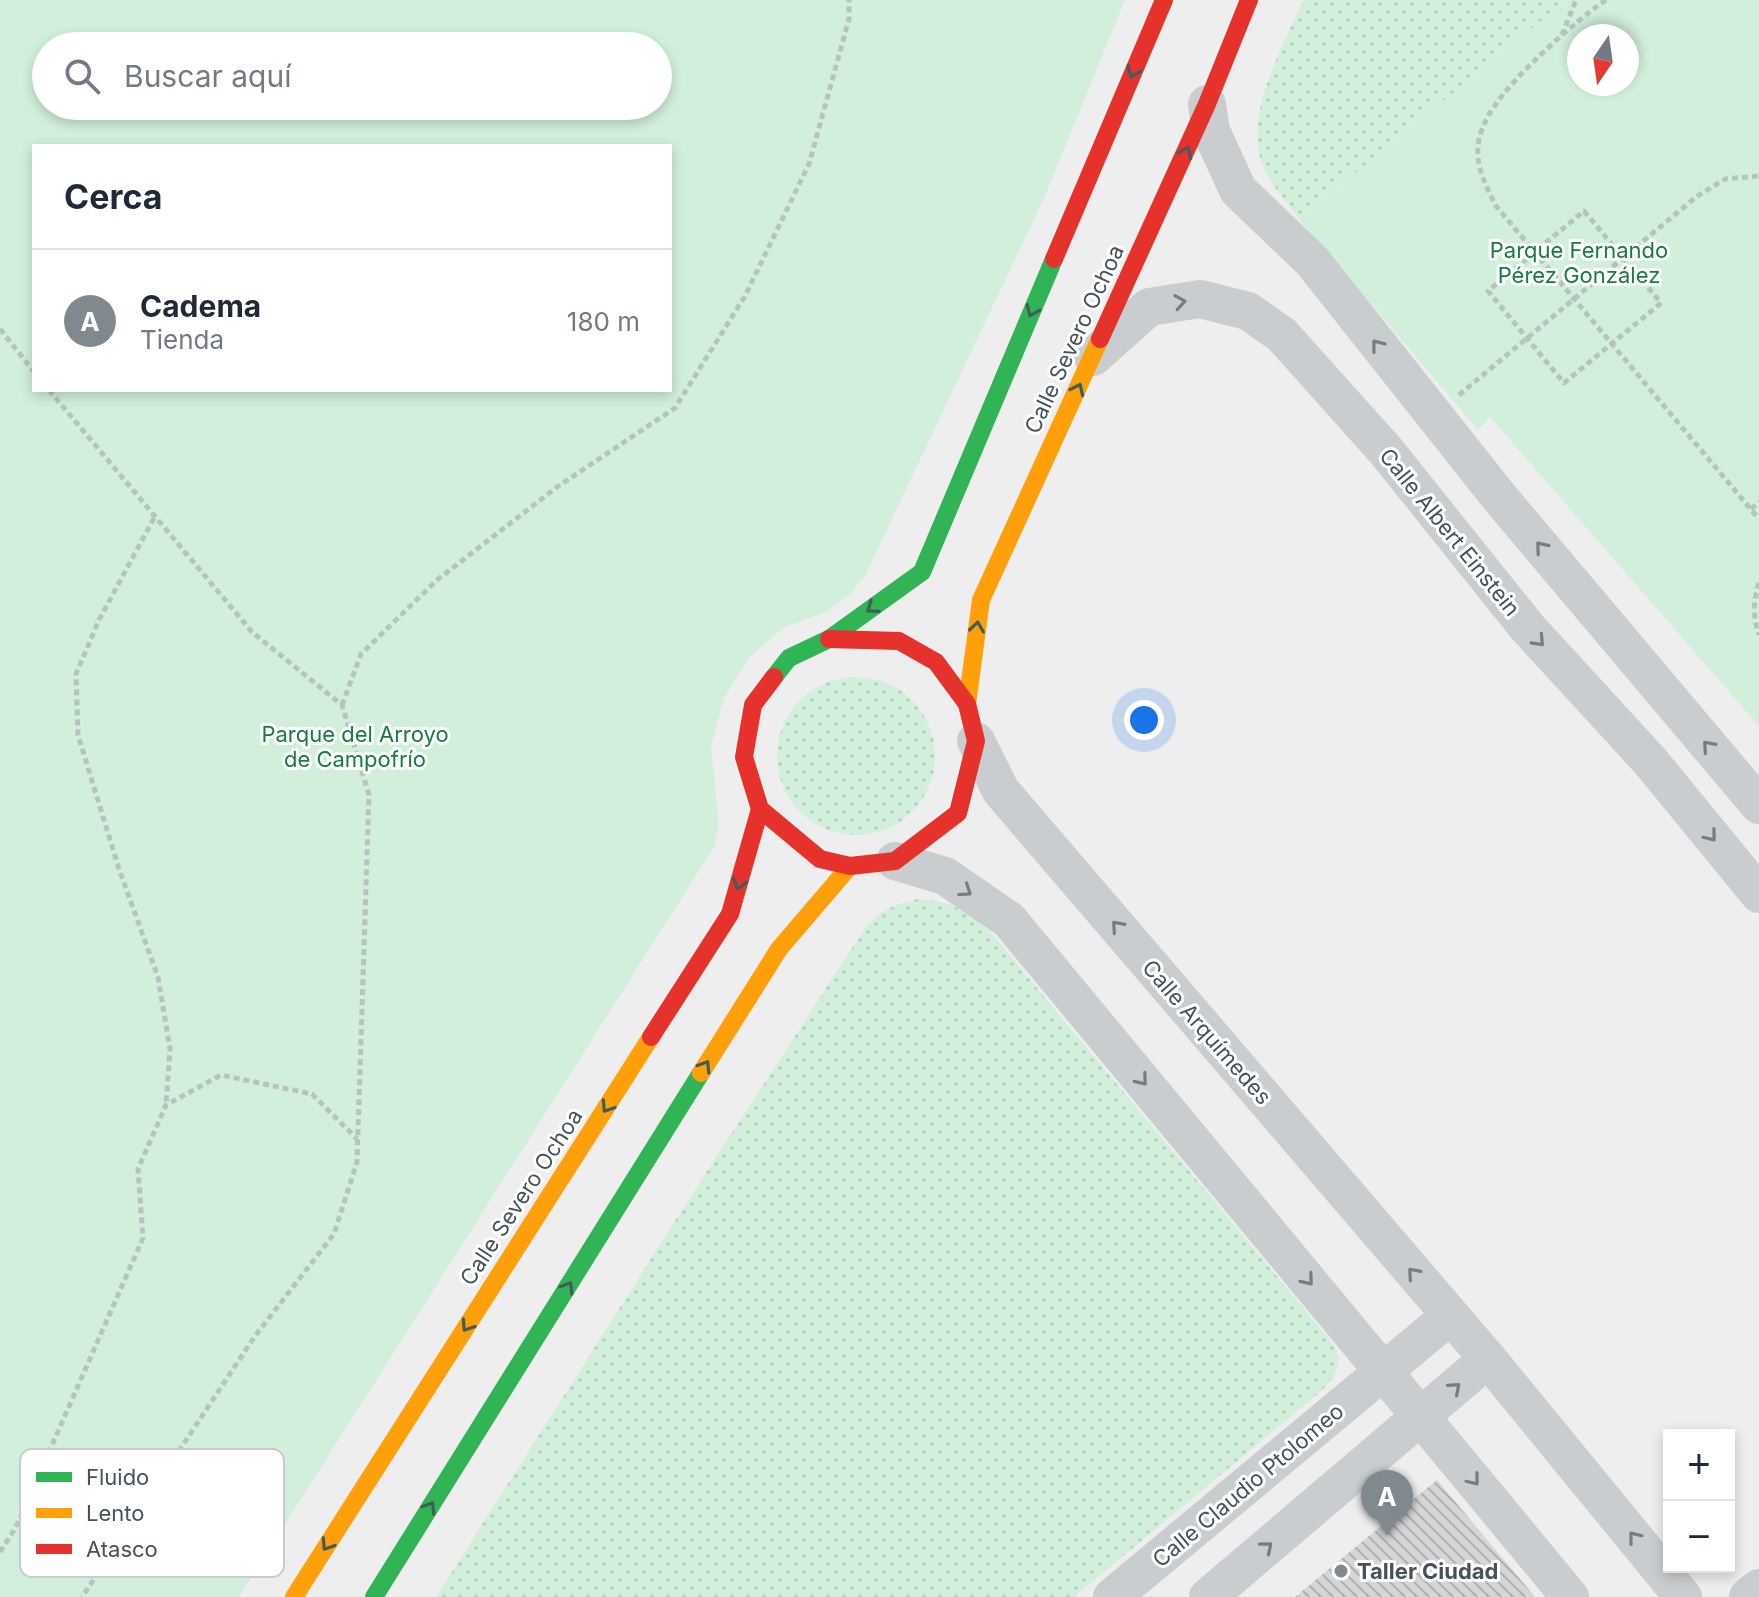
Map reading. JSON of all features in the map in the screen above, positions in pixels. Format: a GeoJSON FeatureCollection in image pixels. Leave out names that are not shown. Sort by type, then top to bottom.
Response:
{"type":"FeatureCollection","features":[{"type":"Feature","properties":{"kind":"main road","name":"Calle Severo Ochoa"},"geometry":{"type":"LineString","coordinates":[[829,639],[922,572],[1164,0]]}},
{"type":"Feature","properties":{"kind":"main road","name":"Calle Severo Ochoa"},"geometry":{"type":"LineString","coordinates":[[967,704],[981,600],[1207,104],[1249,0]]}},
{"type":"Feature","properties":{"kind":"main road"},"geometry":{"type":"LineString","coordinates":[[829,639],[899,641],[936,662],[967,704],[976,741],[958,813],[895,861],[850,866],[820,859],[760,809],[744,757],[753,705],[789,658],[829,639]]}},
{"type":"Feature","properties":{"kind":"main road","name":"Calle Severo Ochoa"},"geometry":{"type":"LineString","coordinates":[[294,1597],[730,914],[760,809]]}},
{"type":"Feature","properties":{"kind":"main road"},"geometry":{"type":"LineString","coordinates":[[374,1597],[779,949],[850,866]]}},
{"type":"Feature","properties":{"kind":"street"},"geometry":{"type":"LineString","coordinates":[[1207,104],[1211,131],[1238,190],[1312,261],[1434,417],[1759,805]]}},
{"type":"Feature","properties":{"kind":"street","name":"Calle Albert Einstein"},"geometry":{"type":"LineString","coordinates":[[1093,357],[1149,307],[1200,299],[1248,311],[1282,335],[1386,451],[1527,627],[1650,761],[1759,894]]}},
{"type":"Feature","properties":{"kind":"street","name":"Calle Arquímedes"},"geometry":{"type":"LineString","coordinates":[[976,741],[1001,791],[1488,1359],[1683,1597]]}},
{"type":"Feature","properties":{"kind":"street"},"geometry":{"type":"LineString","coordinates":[[895,861],[945,876],[1009,920],[1570,1597]]}},
{"type":"Feature","properties":{"kind":"street"},"geometry":{"type":"LineString","coordinates":[[1384,1372],[1450,1316]]}},
{"type":"Feature","properties":{"kind":"street"},"geometry":{"type":"LineString","coordinates":[[1208,1597],[1488,1359]]}},
{"type":"Feature","properties":{"kind":"street","name":"Calle Claudio Ptolomeo"},"geometry":{"type":"LineString","coordinates":[[1112,1597],[1384,1372]]}},
{"type":"Feature","properties":{"kind":"street"},"geometry":{"type":"LineString","coordinates":[[1748,1597],[1759,1588]]}},
{"type":"Feature","properties":{"kind":"path"},"geometry":{"type":"LineString","coordinates":[[342,705],[361,654],[437,580],[557,487],[675,408],[745,296],[809,164],[849,19],[849,0]]}},
{"type":"Feature","properties":{"kind":"path"},"geometry":{"type":"LineString","coordinates":[[1560,40],[1576,0]]}},
{"type":"Feature","properties":{"kind":"path"},"geometry":{"type":"LineString","coordinates":[[1606,0],[1560,40],[1494,106],[1482,128],[1478,148],[1481,174],[1496,206],[1759,519]]}},
{"type":"Feature","properties":{"kind":"path"},"geometry":{"type":"LineString","coordinates":[[1434,417],[1526,337],[1706,191],[1725,179],[1759,176]]}},
{"type":"Feature","properties":{"kind":"path"},"geometry":{"type":"LineString","coordinates":[[1584,211],[1623,257],[1661,303],[1564,383],[1488,291],[1584,211]]}},
{"type":"Feature","properties":{"kind":"path"},"geometry":{"type":"LineString","coordinates":[[0,329],[32,369]]}},
{"type":"Feature","properties":{"kind":"path"},"geometry":{"type":"LineString","coordinates":[[51,392],[252,632],[342,705],[369,795],[357,1162],[334,1234],[255,1336],[180,1449]]}},
{"type":"Feature","properties":{"kind":"path"},"geometry":{"type":"LineString","coordinates":[[1751,509],[1759,502]]}},
{"type":"Feature","properties":{"kind":"path"},"geometry":{"type":"LineString","coordinates":[[50,1449],[143,1238],[138,1169],[166,1105],[170,1049],[158,977],[119,869],[78,735],[76,674],[99,620],[154,518]]}},
{"type":"Feature","properties":{"kind":"path"},"geometry":{"type":"LineString","coordinates":[[1759,583],[1755,596],[1755,624],[1759,635]]}},
{"type":"Feature","properties":{"kind":"path"},"geometry":{"type":"LineString","coordinates":[[166,1105],[221,1075],[312,1094],[358,1139]]}},
{"type":"Feature","properties":{"kind":"path"},"geometry":{"type":"LineString","coordinates":[[0,1552],[20,1518]]}},
{"type":"Feature","properties":{"kind":"path"},"geometry":{"type":"LineString","coordinates":[[82,1597],[95,1577]]}},
{"type":"Feature","properties":{"kind":"green space","name":"Parque del Arroyo de Campofrío"},"geometry":{"type":"Polygon","coordinates":[[[0,0],[1125,0],[1045,196],[865,576],[850,594],[826,612],[783,628],[750,657],[724,698],[711,746],[719,824],[714,847],[284,1526],[284,1449],[20,1449],[20,1577],[252,1577],[239,1597],[0,1597],[0,0]]]}},
{"type":"Feature","properties":{"kind":"green space"},"geometry":{"type":"Polygon","coordinates":[[[1303,0],[1566,0],[1299,219],[1264,169],[1258,149],[1258,127],[1267,83],[1303,0]]]}},
{"type":"Feature","properties":{"kind":"green space","name":"Parque Fernando Pérez González"},"geometry":{"type":"Polygon","coordinates":[[[1566,0],[1759,0],[1759,726],[1490,417],[1478,430],[1299,219],[1566,0]]]}},
{"type":"Feature","properties":{"kind":"green space"},"geometry":{"type":"Polygon","coordinates":[[[856,677],[886,683],[912,700],[929,726],[935,756],[929,786],[912,812],[886,829],[856,835],[826,829],[800,812],[783,786],[777,756],[783,726],[800,700],[826,683],[856,677]]]}},
{"type":"Feature","properties":{"kind":"green space"},"geometry":{"type":"Polygon","coordinates":[[[918,899],[941,902],[959,909],[992,934],[1334,1345],[1338,1364],[1331,1380],[1074,1597],[436,1597],[864,930],[888,909],[918,899]]]}},
{"type":"Feature","properties":{"kind":"building"},"geometry":{"type":"Polygon","coordinates":[[[1437,1480],[1535,1597],[1295,1597],[1437,1480]]]}},
{"type":"Feature","properties":{"kind":"traffic: fast"},"geometry":{"type":"LineString","coordinates":[[774,677],[789,658],[829,639],[922,572],[1054,259]]}},
{"type":"Feature","properties":{"kind":"traffic: fast"},"geometry":{"type":"LineString","coordinates":[[374,1597],[701,1073]]}},
{"type":"Feature","properties":{"kind":"traffic: slow"},"geometry":{"type":"LineString","coordinates":[[967,704],[981,600],[1100,339]]}},
{"type":"Feature","properties":{"kind":"traffic: slow"},"geometry":{"type":"LineString","coordinates":[[701,1073],[779,949],[850,866]]}},
{"type":"Feature","properties":{"kind":"traffic: slow"},"geometry":{"type":"LineString","coordinates":[[294,1597],[651,1037]]}},
{"type":"Feature","properties":{"kind":"traffic: jam"},"geometry":{"type":"LineString","coordinates":[[1054,259],[1164,0]]}},
{"type":"Feature","properties":{"kind":"traffic: jam"},"geometry":{"type":"LineString","coordinates":[[1100,339],[1207,104],[1249,0]]}},
{"type":"Feature","properties":{"kind":"traffic: jam"},"geometry":{"type":"LineString","coordinates":[[774,677],[753,705],[744,757],[760,809],[820,859],[850,866],[895,861],[958,813],[976,741],[967,704],[936,662],[899,641],[829,639]]}},
{"type":"Feature","properties":{"kind":"traffic: jam"},"geometry":{"type":"LineString","coordinates":[[651,1037],[730,914],[760,809]]}},
{"type":"Feature","properties":{"kind":"place","name":"Cadema"},"geometry":{"type":"Point","coordinates":[1387,1536]}},
{"type":"Feature","properties":{"kind":"place","name":"Taller Ciudad"},"geometry":{"type":"Point","coordinates":[1341,1571]}}]}
